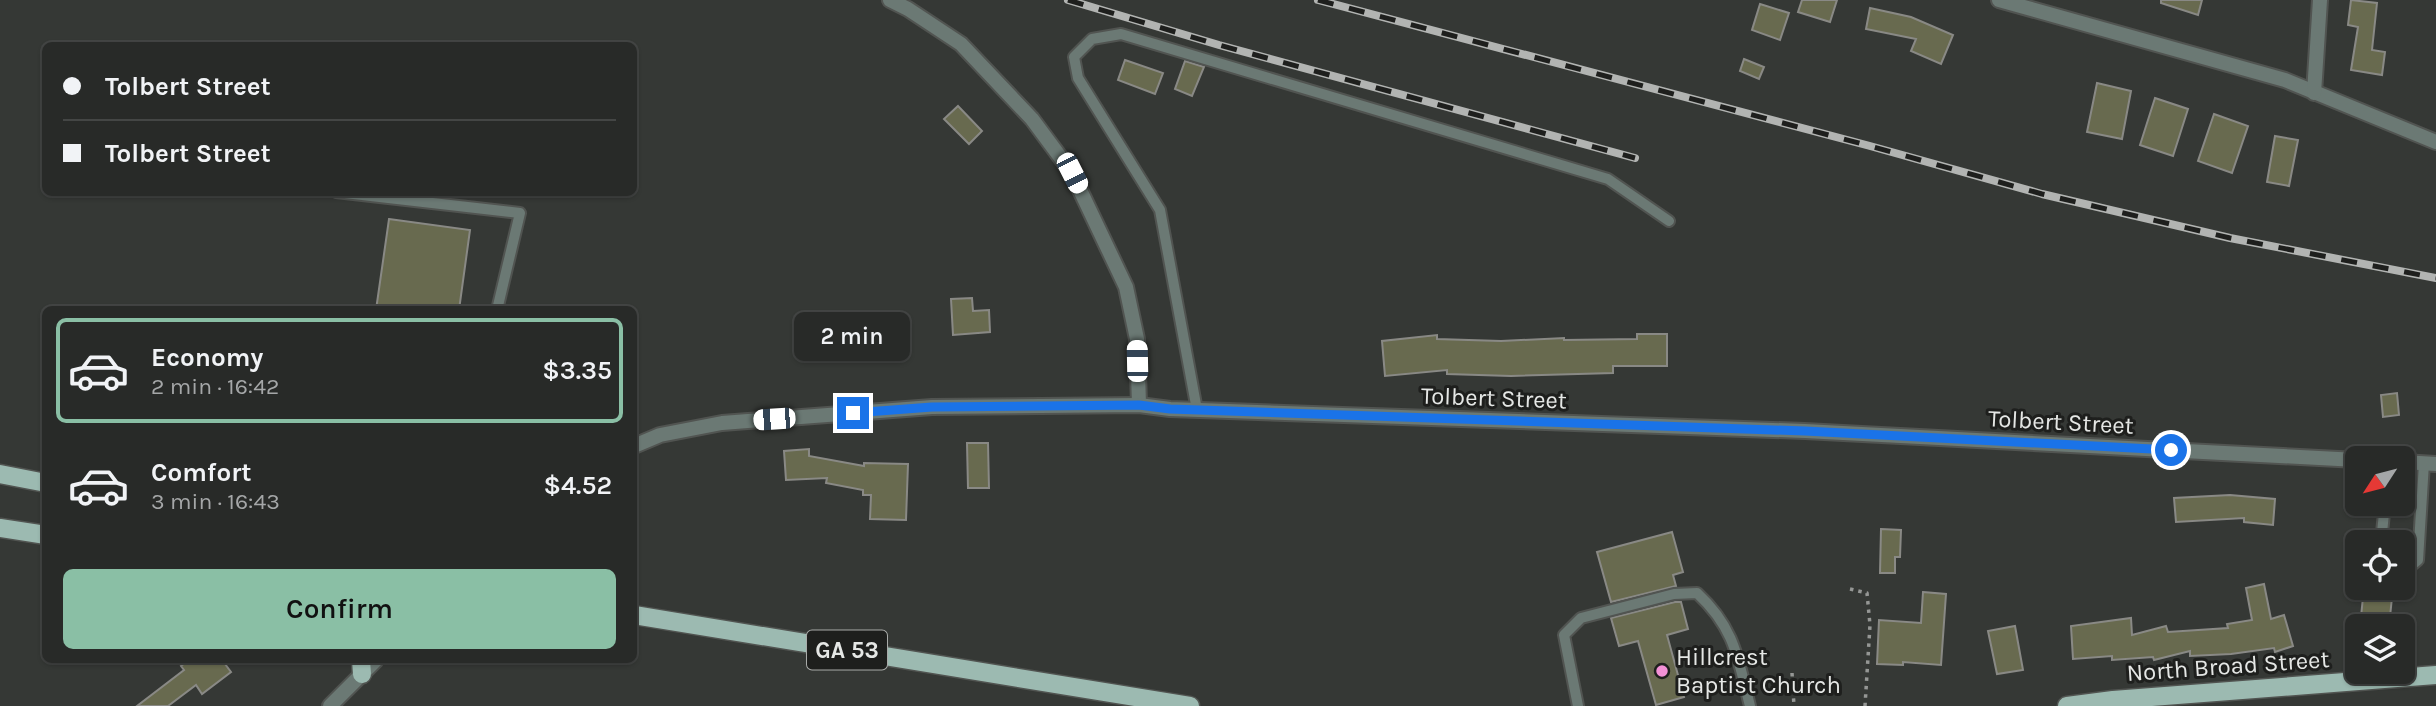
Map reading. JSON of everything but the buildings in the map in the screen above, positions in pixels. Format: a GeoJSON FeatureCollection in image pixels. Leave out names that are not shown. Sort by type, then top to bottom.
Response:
{"type":"FeatureCollection","features":[{"type":"Feature","properties":{"kind":"main road"},"geometry":{"type":"LineString","coordinates":[[0,474],[41,481]]}},
{"type":"Feature","properties":{"kind":"main road"},"geometry":{"type":"LineString","coordinates":[[0,528],[42,534]]}},
{"type":"Feature","properties":{"kind":"main road","name":"GA 53"},"geometry":{"type":"LineString","coordinates":[[637,615],[1190,706]]}},
{"type":"Feature","properties":{"kind":"main road","name":"North Broad Street"},"geometry":{"type":"LineString","coordinates":[[2067,706],[2436,675]]}},
{"type":"Feature","properties":{"kind":"street"},"geometry":{"type":"LineString","coordinates":[[890,0],[961,44],[1031,119],[1072,173],[1126,287],[1137,339],[1139,405]]}},
{"type":"Feature","properties":{"kind":"street"},"geometry":{"type":"LineString","coordinates":[[1999,0],[2285,80],[2436,142]]}},
{"type":"Feature","properties":{"kind":"street"},"geometry":{"type":"LineString","coordinates":[[2314,93],[2320,0]]}},
{"type":"Feature","properties":{"kind":"street","name":"Tolbert Street"},"geometry":{"type":"LineString","coordinates":[[637,445],[660,435],[722,423],[932,407],[1139,405],[1197,410],[1805,431],[2345,459]]}},
{"type":"Feature","properties":{"kind":"street"},"geometry":{"type":"LineString","coordinates":[[330,706],[361,667]]}},
{"type":"Feature","properties":{"kind":"lane"},"geometry":{"type":"LineString","coordinates":[[1197,410],[1160,210],[1078,78],[1073,57],[1092,39],[1121,34],[1608,178],[1669,221]]}},
{"type":"Feature","properties":{"kind":"lane"},"geometry":{"type":"LineString","coordinates":[[369,196],[520,214],[498,306]]}},
{"type":"Feature","properties":{"kind":"lane"},"geometry":{"type":"LineString","coordinates":[[2415,563],[2418,560],[2430,463]]}},
{"type":"Feature","properties":{"kind":"lane"},"geometry":{"type":"LineString","coordinates":[[0,465],[41,481]]}},
{"type":"Feature","properties":{"kind":"lane"},"geometry":{"type":"LineString","coordinates":[[1578,706],[1564,635],[1581,618],[1674,594],[1697,593],[1713,608],[1736,646],[1750,706]]}},
{"type":"Feature","properties":{"kind":"path"},"geometry":{"type":"LineString","coordinates":[[1850,589],[1867,593],[1870,625],[1865,706]]}},
{"type":"Feature","properties":{"kind":"path"},"geometry":{"type":"LineString","coordinates":[[1792,673],[1794,706]]}},
{"type":"Feature","properties":{"kind":"railway"},"geometry":{"type":"LineString","coordinates":[[1068,0],[1219,45],[1635,158]]}},
{"type":"Feature","properties":{"kind":"railway"},"geometry":{"type":"LineString","coordinates":[[1318,0],[2042,194],[2230,238],[2436,278]]}},
{"type":"Feature","properties":{"kind":"place","name":"Hillcrest Baptist Church"},"geometry":{"type":"Point","coordinates":[1662,671]}},
{"type":"Feature","properties":{"kind":"route"},"geometry":{"type":"LineString","coordinates":[[853,413],[932,407],[1139,405],[1170,409],[1805,431],[2171,450]]}}]}
